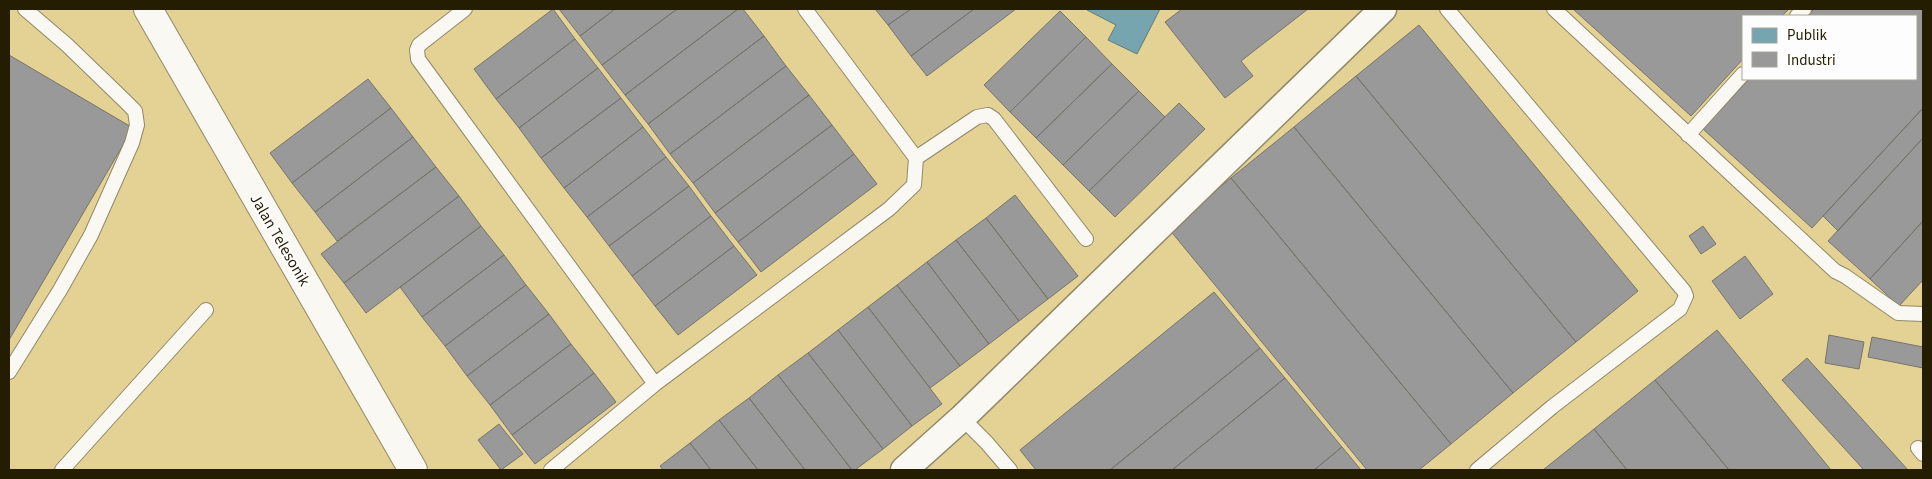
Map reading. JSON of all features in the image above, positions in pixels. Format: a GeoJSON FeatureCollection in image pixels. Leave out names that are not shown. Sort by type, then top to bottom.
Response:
{"type":"FeatureCollection","features":[{"type":"Feature","properties":{"kind":"street","name":"Jalan Telesonik"},"geometry":{"type":"LineString","coordinates":[[148,9],[413,470]]}},
{"type":"Feature","properties":{"kind":"street"},"geometry":{"type":"LineString","coordinates":[[904,470],[962,418],[1383,9]]}},
{"type":"Feature","properties":{"kind":"lane"},"geometry":{"type":"LineString","coordinates":[[465,9],[419,45],[417,50],[418,59],[655,384]]}},
{"type":"Feature","properties":{"kind":"lane"},"geometry":{"type":"LineString","coordinates":[[551,470],[655,384],[889,209],[914,185],[916,158],[805,9]]}},
{"type":"Feature","properties":{"kind":"lane"},"geometry":{"type":"LineString","coordinates":[[1447,9],[1684,291],[1686,296],[1680,309],[1552,407],[1477,470]]}},
{"type":"Feature","properties":{"kind":"lane"},"geometry":{"type":"LineString","coordinates":[[1554,9],[1834,271],[1845,276],[1898,313],[1923,314]]}},
{"type":"Feature","properties":{"kind":"lane"},"geometry":{"type":"LineString","coordinates":[[9,372],[60,290],[91,235],[132,143],[138,125],[135,111],[33,10]]}},
{"type":"Feature","properties":{"kind":"lane"},"geometry":{"type":"LineString","coordinates":[[1688,135],[1742,75]]}},
{"type":"Feature","properties":{"kind":"lane"},"geometry":{"type":"LineString","coordinates":[[916,158],[977,117],[988,116],[994,119],[1086,239]]}},
{"type":"Feature","properties":{"kind":"lane"},"geometry":{"type":"LineString","coordinates":[[62,470],[206,310]]}},
{"type":"Feature","properties":{"kind":"lane"},"geometry":{"type":"LineString","coordinates":[[962,418],[1010,470]]}},
{"type":"Feature","properties":{"kind":"shaded area"},"geometry":{"type":"Polygon","coordinates":[[[9,9],[1923,9],[1923,470],[9,470],[9,9]]]}},
{"type":"Feature","properties":{"kind":"building: Publik"},"geometry":{"type":"Polygon","coordinates":[[[1087,9],[1160,9],[1137,54],[1108,40],[1116,25],[1087,9]]]}},
{"type":"Feature","properties":{"kind":"building: Industri"},"geometry":{"type":"Polygon","coordinates":[[[553,9],[575,39],[496,99],[474,69],[553,9]]]}},
{"type":"Feature","properties":{"kind":"building: Industri"},"geometry":{"type":"Polygon","coordinates":[[[559,9],[615,9],[580,36],[559,9]]]}},
{"type":"Feature","properties":{"kind":"building: Industri"},"geometry":{"type":"Polygon","coordinates":[[[615,9],[677,9],[602,65],[580,36],[615,9]]]}},
{"type":"Feature","properties":{"kind":"building: Industri"},"geometry":{"type":"Polygon","coordinates":[[[677,9],[738,9],[625,95],[602,65],[677,9]]]}},
{"type":"Feature","properties":{"kind":"building: Industri"},"geometry":{"type":"Polygon","coordinates":[[[738,9],[743,9],[764,36],[648,124],[625,95],[738,9]]]}},
{"type":"Feature","properties":{"kind":"building: Industri"},"geometry":{"type":"Polygon","coordinates":[[[875,9],[911,9],[888,25],[875,9]]]}},
{"type":"Feature","properties":{"kind":"building: Industri"},"geometry":{"type":"Polygon","coordinates":[[[911,9],[974,9],[911,56],[888,25],[911,9]]]}},
{"type":"Feature","properties":{"kind":"building: Industri"},"geometry":{"type":"Polygon","coordinates":[[[974,9],[1016,9],[927,76],[911,56],[974,9]]]}},
{"type":"Feature","properties":{"kind":"building: Industri"},"geometry":{"type":"Polygon","coordinates":[[[1182,9],[1308,9],[1241,61],[1253,76],[1225,98],[1165,22],[1182,9]]]}},
{"type":"Feature","properties":{"kind":"building: Industri"},"geometry":{"type":"Polygon","coordinates":[[[1573,9],[1789,9],[1783,15],[1742,15],[1742,60],[1691,116],[1573,9]]]}},
{"type":"Feature","properties":{"kind":"building: Industri"},"geometry":{"type":"Polygon","coordinates":[[[1814,9],[1923,9],[1923,108],[1812,228],[1703,129],[1748,80],[1917,80],[1917,15],[1808,15],[1814,9]]]}},
{"type":"Feature","properties":{"kind":"building: Industri"},"geometry":{"type":"Polygon","coordinates":[[[1060,11],[1086,37],[1010,112],[984,85],[1060,11]]]}},
{"type":"Feature","properties":{"kind":"building: Industri"},"geometry":{"type":"Polygon","coordinates":[[[1419,25],[1638,291],[1576,342],[1356,76],[1419,25]]]}},
{"type":"Feature","properties":{"kind":"building: Industri"},"geometry":{"type":"Polygon","coordinates":[[[764,36],[786,66],[670,154],[648,124],[764,36]]]}},
{"type":"Feature","properties":{"kind":"building: Industri"},"geometry":{"type":"Polygon","coordinates":[[[1086,37],[1112,64],[1036,138],[1010,112],[1086,37]]]}},
{"type":"Feature","properties":{"kind":"building: Industri"},"geometry":{"type":"Polygon","coordinates":[[[575,39],[598,68],[519,128],[496,99],[575,39]]]}},
{"type":"Feature","properties":{"kind":"building: Industri"},"geometry":{"type":"Polygon","coordinates":[[[9,55],[133,128],[9,340],[9,55]]]}},
{"type":"Feature","properties":{"kind":"building: Industri"},"geometry":{"type":"Polygon","coordinates":[[[1112,64],[1139,91],[1063,165],[1036,138],[1112,64]]]}},
{"type":"Feature","properties":{"kind":"building: Industri"},"geometry":{"type":"Polygon","coordinates":[[[786,66],[809,95],[693,183],[670,154],[786,66]]]}},
{"type":"Feature","properties":{"kind":"building: Industri"},"geometry":{"type":"Polygon","coordinates":[[[598,68],[621,98],[541,158],[519,128],[598,68]]]}},
{"type":"Feature","properties":{"kind":"building: Industri"},"geometry":{"type":"Polygon","coordinates":[[[1356,76],[1576,342],[1513,393],[1294,127],[1356,76]]]}},
{"type":"Feature","properties":{"kind":"building: Industri"},"geometry":{"type":"Polygon","coordinates":[[[368,79],[391,108],[292,183],[270,153],[368,79]]]}},
{"type":"Feature","properties":{"kind":"building: Industri"},"geometry":{"type":"Polygon","coordinates":[[[1139,91],[1165,117],[1089,191],[1063,165],[1139,91]]]}},
{"type":"Feature","properties":{"kind":"building: Industri"},"geometry":{"type":"Polygon","coordinates":[[[809,95],[832,125],[715,213],[693,183],[809,95]]]}},
{"type":"Feature","properties":{"kind":"building: Industri"},"geometry":{"type":"Polygon","coordinates":[[[621,98],[643,127],[564,188],[541,158],[621,98]]]}},
{"type":"Feature","properties":{"kind":"building: Industri"},"geometry":{"type":"Polygon","coordinates":[[[1179,103],[1205,129],[1115,217],[1089,191],[1179,103]]]}},
{"type":"Feature","properties":{"kind":"building: Industri"},"geometry":{"type":"Polygon","coordinates":[[[391,108],[413,137],[315,212],[292,183],[391,108]]]}},
{"type":"Feature","properties":{"kind":"building: Industri"},"geometry":{"type":"Polygon","coordinates":[[[1923,108],[1923,138],[1838,231],[1823,216],[1923,108]]]}},
{"type":"Feature","properties":{"kind":"building: Industri"},"geometry":{"type":"Polygon","coordinates":[[[832,125],[854,154],[738,242],[715,213],[832,125]]]}},
{"type":"Feature","properties":{"kind":"building: Industri"},"geometry":{"type":"Polygon","coordinates":[[[643,127],[666,157],[587,217],[564,188],[643,127]]]}},
{"type":"Feature","properties":{"kind":"building: Industri"},"geometry":{"type":"Polygon","coordinates":[[[1294,127],[1513,393],[1451,444],[1231,178],[1294,127]]]}},
{"type":"Feature","properties":{"kind":"building: Industri"},"geometry":{"type":"Polygon","coordinates":[[[413,137],[436,167],[337,241],[315,212],[413,137]]]}},
{"type":"Feature","properties":{"kind":"building: Industri"},"geometry":{"type":"Polygon","coordinates":[[[1923,138],[1923,221],[1870,279],[1828,241],[1923,138]]]}},
{"type":"Feature","properties":{"kind":"building: Industri"},"geometry":{"type":"Polygon","coordinates":[[[854,154],[877,184],[761,272],[738,242],[854,154]]]}},
{"type":"Feature","properties":{"kind":"building: Industri"},"geometry":{"type":"Polygon","coordinates":[[[666,157],[689,186],[609,246],[587,217],[666,157]]]}},
{"type":"Feature","properties":{"kind":"building: Industri"},"geometry":{"type":"Polygon","coordinates":[[[436,167],[459,196],[344,283],[321,254],[436,167]]]}},
{"type":"Feature","properties":{"kind":"building: Industri"},"geometry":{"type":"Polygon","coordinates":[[[1231,178],[1451,444],[1419,470],[1367,470],[1169,229],[1231,178]]]}},
{"type":"Feature","properties":{"kind":"building: Industri"},"geometry":{"type":"Polygon","coordinates":[[[689,186],[711,216],[632,276],[609,246],[689,186]]]}},
{"type":"Feature","properties":{"kind":"building: Industri"},"geometry":{"type":"Polygon","coordinates":[[[1015,195],[1078,276],[1048,299],[986,218],[1015,195]]]}},
{"type":"Feature","properties":{"kind":"building: Industri"},"geometry":{"type":"Polygon","coordinates":[[[459,196],[481,226],[366,313],[344,283],[459,196]]]}},
{"type":"Feature","properties":{"kind":"building: Industri"},"geometry":{"type":"Polygon","coordinates":[[[711,216],[734,246],[655,306],[632,276],[711,216]]]}},
{"type":"Feature","properties":{"kind":"building: Industri"},"geometry":{"type":"Polygon","coordinates":[[[986,218],[1048,299],[1019,321],[956,240],[986,218]]]}},
{"type":"Feature","properties":{"kind":"building: Industri"},"geometry":{"type":"Polygon","coordinates":[[[1923,221],[1923,280],[1899,306],[1870,279],[1923,221]]]}},
{"type":"Feature","properties":{"kind":"building: Industri"},"geometry":{"type":"Polygon","coordinates":[[[481,226],[504,255],[422,317],[400,287],[481,226]]]}},
{"type":"Feature","properties":{"kind":"building: Industri"},"geometry":{"type":"Polygon","coordinates":[[[1703,226],[1716,244],[1701,254],[1689,236],[1703,226]]]}},
{"type":"Feature","properties":{"kind":"building: Industri"},"geometry":{"type":"Polygon","coordinates":[[[956,240],[1019,321],[989,344],[927,262],[956,240]]]}},
{"type":"Feature","properties":{"kind":"building: Industri"},"geometry":{"type":"Polygon","coordinates":[[[734,246],[757,275],[678,335],[655,306],[734,246]]]}},
{"type":"Feature","properties":{"kind":"building: Industri"},"geometry":{"type":"Polygon","coordinates":[[[504,255],[526,285],[445,346],[422,317],[504,255]]]}},
{"type":"Feature","properties":{"kind":"building: Industri"},"geometry":{"type":"Polygon","coordinates":[[[1745,256],[1773,294],[1740,319],[1712,281],[1745,256]]]}},
{"type":"Feature","properties":{"kind":"building: Industri"},"geometry":{"type":"Polygon","coordinates":[[[927,262],[989,344],[960,366],[897,285],[927,262]]]}},
{"type":"Feature","properties":{"kind":"building: Industri"},"geometry":{"type":"Polygon","coordinates":[[[526,285],[549,314],[467,376],[445,346],[526,285]]]}},
{"type":"Feature","properties":{"kind":"building: Industri"},"geometry":{"type":"Polygon","coordinates":[[[897,285],[960,366],[930,388],[868,307],[897,285]]]}},
{"type":"Feature","properties":{"kind":"building: Industri"},"geometry":{"type":"Polygon","coordinates":[[[1214,292],[1260,348],[1110,470],[1036,470],[1020,450],[1214,292]]]}},
{"type":"Feature","properties":{"kind":"building: Industri"},"geometry":{"type":"Polygon","coordinates":[[[868,307],[942,404],[912,426],[838,330],[868,307]]]}},
{"type":"Feature","properties":{"kind":"building: Industri"},"geometry":{"type":"Polygon","coordinates":[[[549,314],[571,344],[490,405],[467,376],[549,314]]]}},
{"type":"Feature","properties":{"kind":"building: Industri"},"geometry":{"type":"Polygon","coordinates":[[[838,330],[912,426],[883,449],[808,353],[838,330]]]}},
{"type":"Feature","properties":{"kind":"building: Industri"},"geometry":{"type":"Polygon","coordinates":[[[1717,330],[1831,470],[1729,470],[1655,380],[1717,330]]]}},
{"type":"Feature","properties":{"kind":"building: Industri"},"geometry":{"type":"Polygon","coordinates":[[[1829,335],[1864,342],[1859,369],[1825,363],[1829,335]]]}},
{"type":"Feature","properties":{"kind":"building: Industri"},"geometry":{"type":"Polygon","coordinates":[[[1872,337],[1923,347],[1923,368],[1868,357],[1872,337]]]}},
{"type":"Feature","properties":{"kind":"building: Industri"},"geometry":{"type":"Polygon","coordinates":[[[571,344],[594,373],[512,435],[490,405],[571,344]]]}},
{"type":"Feature","properties":{"kind":"building: Industri"},"geometry":{"type":"Polygon","coordinates":[[[1260,348],[1285,378],[1172,470],[1110,470],[1260,348]]]}},
{"type":"Feature","properties":{"kind":"building: Industri"},"geometry":{"type":"Polygon","coordinates":[[[808,353],[883,449],[855,470],[852,470],[778,375],[808,353]]]}},
{"type":"Feature","properties":{"kind":"building: Industri"},"geometry":{"type":"Polygon","coordinates":[[[1807,358],[1908,470],[1864,470],[1782,380],[1807,358]]]}},
{"type":"Feature","properties":{"kind":"building: Industri"},"geometry":{"type":"Polygon","coordinates":[[[594,373],[616,402],[535,464],[512,435],[594,373]]]}},
{"type":"Feature","properties":{"kind":"building: Industri"},"geometry":{"type":"Polygon","coordinates":[[[778,375],[852,470],[805,470],[749,398],[778,375]]]}},
{"type":"Feature","properties":{"kind":"building: Industri"},"geometry":{"type":"Polygon","coordinates":[[[1285,378],[1342,447],[1314,470],[1172,470],[1285,378]]]}},
{"type":"Feature","properties":{"kind":"building: Industri"},"geometry":{"type":"Polygon","coordinates":[[[1655,380],[1729,470],[1627,470],[1594,429],[1655,380]]]}},
{"type":"Feature","properties":{"kind":"building: Industri"},"geometry":{"type":"Polygon","coordinates":[[[749,398],[805,470],[758,470],[719,420],[749,398]]]}},
{"type":"Feature","properties":{"kind":"building: Industri"},"geometry":{"type":"Polygon","coordinates":[[[719,420],[758,470],[711,470],[690,443],[719,420]]]}},
{"type":"Feature","properties":{"kind":"building: Industri"},"geometry":{"type":"Polygon","coordinates":[[[499,424],[523,454],[501,470],[478,440],[499,424]]]}},
{"type":"Feature","properties":{"kind":"building: Industri"},"geometry":{"type":"Polygon","coordinates":[[[1594,429],[1627,470],[1543,470],[1594,429]]]}},
{"type":"Feature","properties":{"kind":"building: Industri"},"geometry":{"type":"Polygon","coordinates":[[[690,443],[711,470],[663,470],[660,466],[690,443]]]}},
{"type":"Feature","properties":{"kind":"building: Industri"},"geometry":{"type":"Polygon","coordinates":[[[1342,447],[1361,470],[1314,470],[1342,447]]]}}]}
